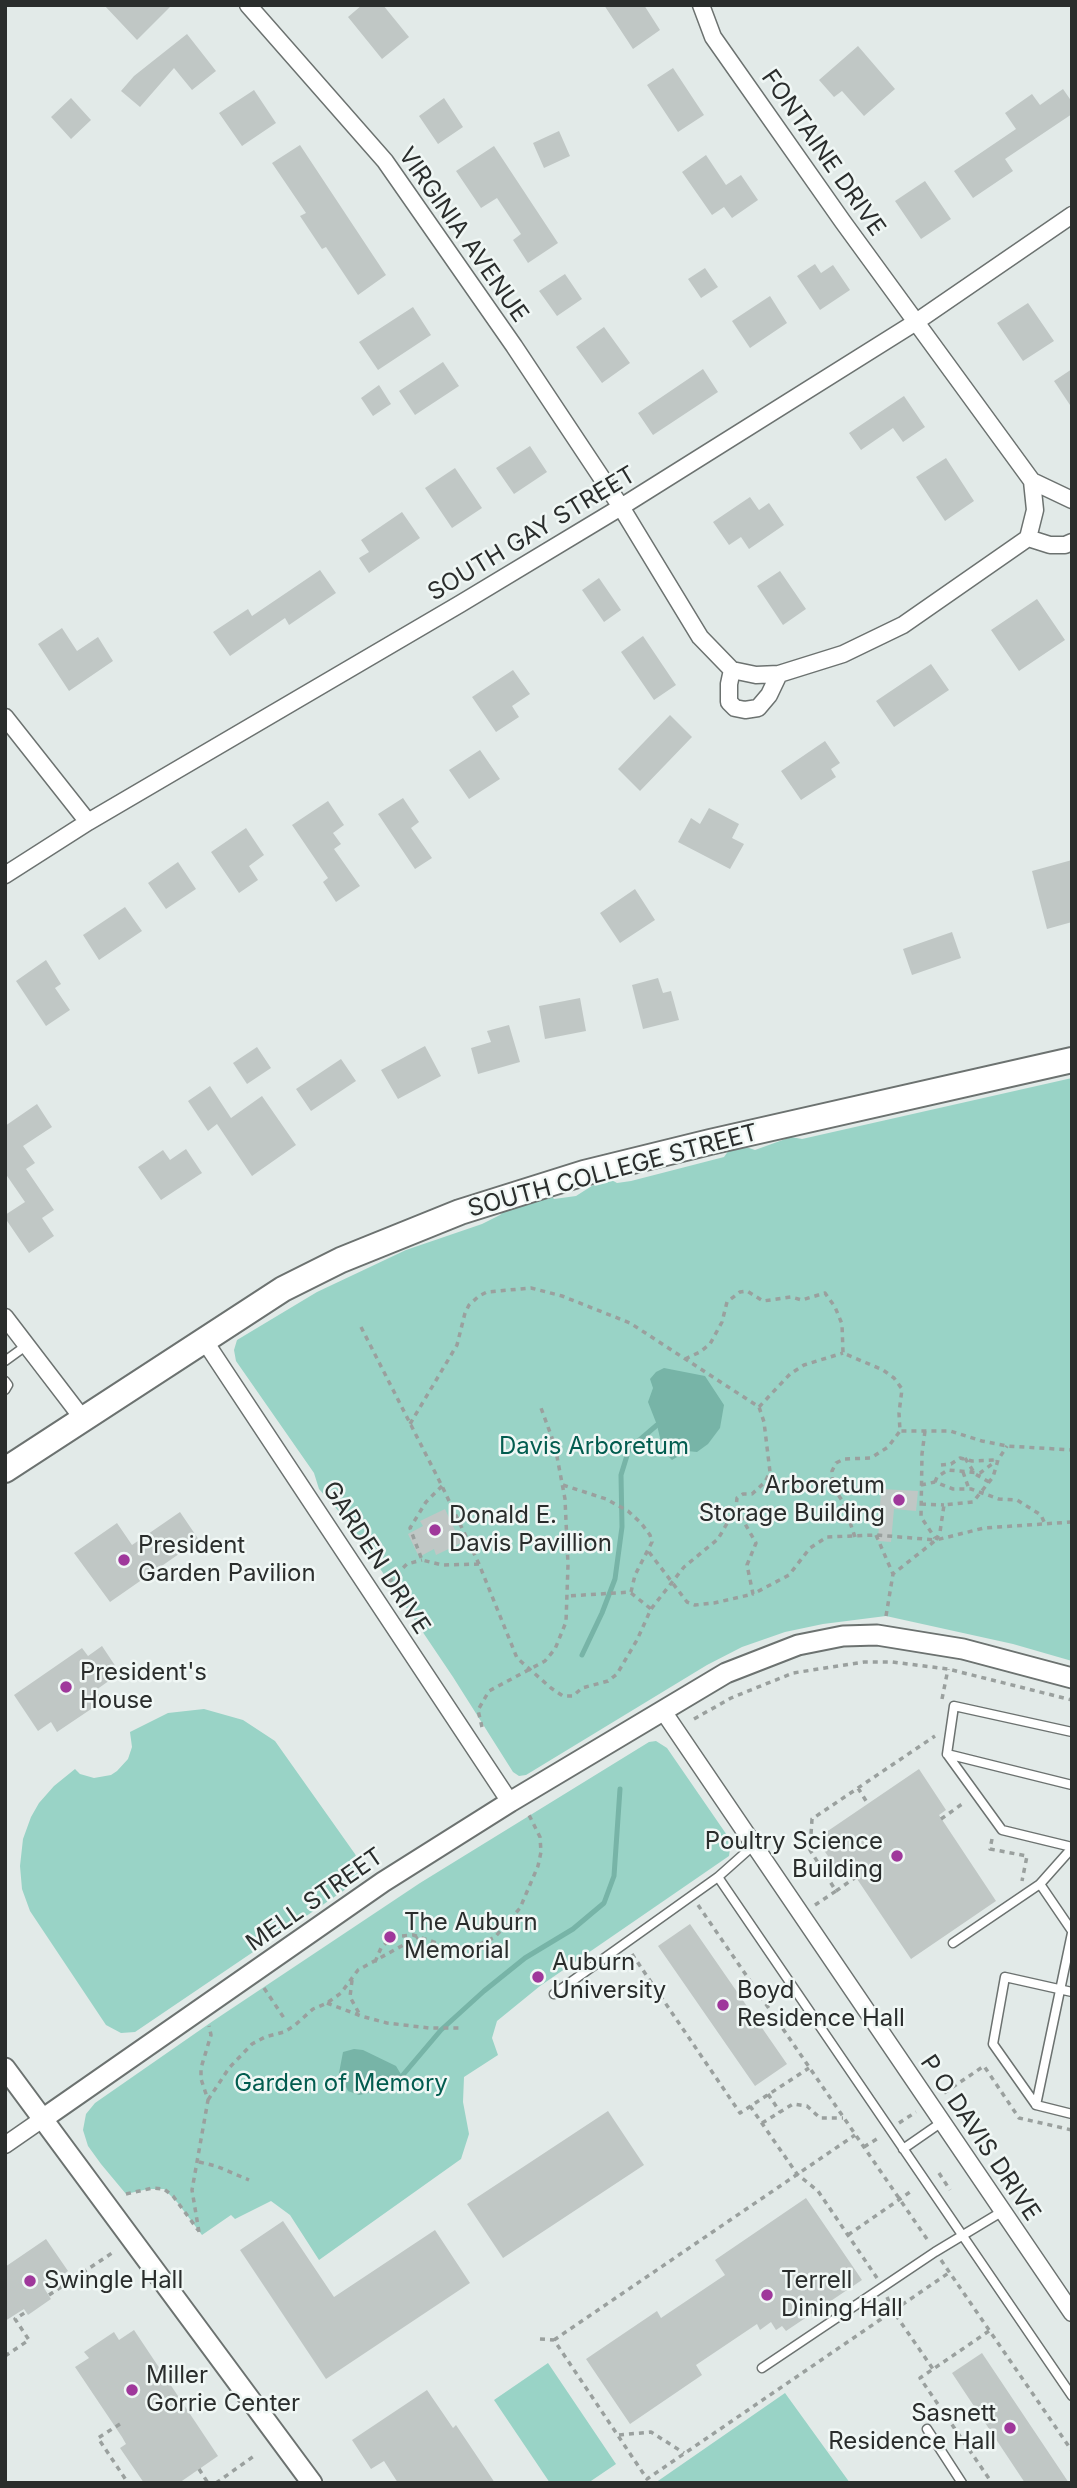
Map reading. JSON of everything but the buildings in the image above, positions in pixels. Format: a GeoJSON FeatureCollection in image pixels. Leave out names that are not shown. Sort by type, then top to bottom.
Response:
{"type":"FeatureCollection","features":[{"type":"Feature","properties":{"kind":"main road","name":"SOUTH COLLEGE STREET"},"geometry":{"type":"LineString","coordinates":[[5,1470],[283,1289],[341,1261],[460,1212],[584,1174],[710,1142],[1072,1060]]}},
{"type":"Feature","properties":{"kind":"street","name":"VIRGINIA AVENUE"},"geometry":{"type":"LineString","coordinates":[[248,5],[385,161],[621,508],[701,636],[732,670]]}},
{"type":"Feature","properties":{"kind":"street","name":"FONTAINE DRIVE"},"geometry":{"type":"LineString","coordinates":[[701,5],[713,37],[843,222],[1032,481]]}},
{"type":"Feature","properties":{"kind":"street","name":"SOUTH GAY STREET"},"geometry":{"type":"LineString","coordinates":[[5,875],[88,822],[621,508],[916,322],[1072,215]]}},
{"type":"Feature","properties":{"kind":"street"},"geometry":{"type":"LineString","coordinates":[[1032,481],[1072,500]]}},
{"type":"Feature","properties":{"kind":"street"},"geometry":{"type":"LineString","coordinates":[[779,674],[769,695],[758,708],[735,708],[729,702],[732,670],[756,675],[779,674],[843,654],[903,625],[1028,538],[1035,510],[1032,481]]}},
{"type":"Feature","properties":{"kind":"street"},"geometry":{"type":"LineString","coordinates":[[1028,538],[1050,545],[1072,542]]}},
{"type":"Feature","properties":{"kind":"street"},"geometry":{"type":"LineString","coordinates":[[5,717],[88,822]]}},
{"type":"Feature","properties":{"kind":"street"},"geometry":{"type":"LineString","coordinates":[[5,1317],[83,1419]]}},
{"type":"Feature","properties":{"kind":"street","name":"GARDEN DRIVE"},"geometry":{"type":"LineString","coordinates":[[204,1340],[510,1802]]}},
{"type":"Feature","properties":{"kind":"street","name":"MELL STREET"},"geometry":{"type":"LineString","coordinates":[[5,2145],[383,1882],[510,1802],[726,1674],[799,1646],[843,1636],[877,1634],[963,1649],[1072,1678]]}},
{"type":"Feature","properties":{"kind":"street","name":"P O DAVIS DRIVE"},"geometry":{"type":"LineString","coordinates":[[663,1711],[1072,2313]]}},
{"type":"Feature","properties":{"kind":"street"},"geometry":{"type":"LineString","coordinates":[[5,2068],[312,2483]]}},
{"type":"Feature","properties":{"kind":"lane"},"geometry":{"type":"LineString","coordinates":[[5,1361],[27,1345]]}},
{"type":"Feature","properties":{"kind":"lane"},"geometry":{"type":"LineString","coordinates":[[5,1381],[8,1385],[5,1390]]}},
{"type":"Feature","properties":{"kind":"lane"},"geometry":{"type":"LineString","coordinates":[[953,1943],[1040,1884],[1072,1848],[1002,1830],[947,1754],[954,1706],[1072,1732]]}},
{"type":"Feature","properties":{"kind":"lane"},"geometry":{"type":"LineString","coordinates":[[947,1754],[1072,1785]]}},
{"type":"Feature","properties":{"kind":"lane"},"geometry":{"type":"LineString","coordinates":[[554,1994],[718,1877],[754,1845]]}},
{"type":"Feature","properties":{"kind":"lane"},"geometry":{"type":"LineString","coordinates":[[718,1877],[1072,2396]]}},
{"type":"Feature","properties":{"kind":"lane"},"geometry":{"type":"LineString","coordinates":[[1036,2105],[1072,1932],[1040,1884]]}},
{"type":"Feature","properties":{"kind":"lane"},"geometry":{"type":"LineString","coordinates":[[1072,1992],[1005,1977],[993,2044],[1036,2105],[1072,2114]]}},
{"type":"Feature","properties":{"kind":"lane"},"geometry":{"type":"LineString","coordinates":[[904,2149],[942,2122]]}},
{"type":"Feature","properties":{"kind":"lane"},"geometry":{"type":"LineString","coordinates":[[762,2368],[935,2252],[1003,2211]]}},
{"type":"Feature","properties":{"kind":"lane"},"geometry":{"type":"LineString","coordinates":[[927,2430],[962,2483]]}},
{"type":"Feature","properties":{"kind":"path"},"geometry":{"type":"LineString","coordinates":[[361,1328],[479,1564],[517,1658],[563,1696],[573,1696],[582,1688],[608,1681],[617,1674],[651,1609],[672,1580],[718,1539],[736,1508],[737,1498],[743,1494],[752,1494],[765,1482],[770,1472],[764,1422],[759,1408],[746,1397],[732,1392],[630,1323],[562,1296],[531,1288],[487,1292],[469,1305],[457,1345],[410,1424]]}},
{"type":"Feature","properties":{"kind":"path"},"geometry":{"type":"LineString","coordinates":[[685,1359],[700,1352],[709,1343],[722,1322],[727,1303],[740,1292],[747,1291],[763,1301],[791,1297],[802,1300],[825,1293],[842,1324],[843,1353]]}},
{"type":"Feature","properties":{"kind":"path"},"geometry":{"type":"LineString","coordinates":[[759,1408],[783,1381],[804,1365],[843,1353],[883,1370],[894,1378],[902,1389],[899,1413],[901,1431],[888,1447],[871,1458],[844,1459],[836,1463],[832,1471],[833,1487],[843,1502],[855,1537]]}},
{"type":"Feature","properties":{"kind":"path"},"geometry":{"type":"LineString","coordinates":[[484,1737],[478,1710],[489,1691],[545,1661],[555,1649],[566,1622],[568,1596],[565,1499],[555,1446],[541,1408]]}},
{"type":"Feature","properties":{"kind":"path"},"geometry":{"type":"LineString","coordinates":[[901,1431],[950,1431],[1007,1446],[1072,1450]]}},
{"type":"Feature","properties":{"kind":"path"},"geometry":{"type":"LineString","coordinates":[[925,1431],[921,1517],[936,1540]]}},
{"type":"Feature","properties":{"kind":"path"},"geometry":{"type":"LineString","coordinates":[[921,1504],[973,1502],[989,1482],[1007,1446]]}},
{"type":"Feature","properties":{"kind":"path"},"geometry":{"type":"LineString","coordinates":[[941,1465],[951,1464],[960,1458],[972,1461],[998,1460]]}},
{"type":"Feature","properties":{"kind":"path"},"geometry":{"type":"LineString","coordinates":[[965,1458],[975,1474]]}},
{"type":"Feature","properties":{"kind":"path"},"geometry":{"type":"LineString","coordinates":[[975,1474],[998,1460]]}},
{"type":"Feature","properties":{"kind":"path"},"geometry":{"type":"LineString","coordinates":[[935,1482],[937,1477],[948,1471],[975,1474],[989,1482]]}},
{"type":"Feature","properties":{"kind":"path"},"geometry":{"type":"LineString","coordinates":[[963,1472],[969,1489]]}},
{"type":"Feature","properties":{"kind":"path"},"geometry":{"type":"LineString","coordinates":[[921,1485],[935,1482],[953,1489],[969,1489],[999,1499],[1017,1500],[1041,1515],[1045,1524]]}},
{"type":"Feature","properties":{"kind":"path"},"geometry":{"type":"LineString","coordinates":[[563,1485],[606,1499],[628,1511],[642,1523],[650,1535],[652,1542],[635,1575],[631,1592]]}},
{"type":"Feature","properties":{"kind":"path"},"geometry":{"type":"LineString","coordinates":[[422,1560],[410,1528],[426,1502],[442,1486]]}},
{"type":"Feature","properties":{"kind":"path"},"geometry":{"type":"LineString","coordinates":[[893,1574],[936,1540],[940,1532],[944,1505]]}},
{"type":"Feature","properties":{"kind":"path"},"geometry":{"type":"LineString","coordinates":[[736,1508],[756,1543],[747,1565],[753,1594]]}},
{"type":"Feature","properties":{"kind":"path"},"geometry":{"type":"LineString","coordinates":[[649,1551],[672,1580],[682,1598],[695,1605],[753,1594],[789,1575],[810,1548],[827,1537],[876,1535],[936,1540],[984,1528],[1072,1522]]}},
{"type":"Feature","properties":{"kind":"path"},"geometry":{"type":"LineString","coordinates":[[876,1535],[893,1574],[886,1616]]}},
{"type":"Feature","properties":{"kind":"path"},"geometry":{"type":"LineString","coordinates":[[389,1582],[407,1564],[422,1560],[449,1565],[479,1564]]}},
{"type":"Feature","properties":{"kind":"path"},"geometry":{"type":"LineString","coordinates":[[568,1596],[631,1592],[651,1609]]}},
{"type":"Feature","properties":{"kind":"path"},"geometry":{"type":"LineString","coordinates":[[694,1719],[732,1698],[793,1673],[864,1662],[892,1662],[948,1669],[1072,1700]]}},
{"type":"Feature","properties":{"kind":"path"},"geometry":{"type":"LineString","coordinates":[[836,1891],[810,1850],[812,1819],[935,1736]]}},
{"type":"Feature","properties":{"kind":"path"},"geometry":{"type":"LineString","coordinates":[[858,1788],[868,1804]]}},
{"type":"Feature","properties":{"kind":"path"},"geometry":{"type":"LineString","coordinates":[[941,1819],[965,1802]]}},
{"type":"Feature","properties":{"kind":"path"},"geometry":{"type":"LineString","coordinates":[[375,1962],[387,1942],[401,1936],[418,1937],[449,1947],[472,1948],[495,1937],[517,1913],[538,1866],[540,1837],[529,1815]]}},
{"type":"Feature","properties":{"kind":"path"},"geometry":{"type":"LineString","coordinates":[[824,1899],[856,1877]]}},
{"type":"Feature","properties":{"kind":"path"},"geometry":{"type":"LineString","coordinates":[[697,1903],[1072,2451]]}},
{"type":"Feature","properties":{"kind":"path"},"geometry":{"type":"LineString","coordinates":[[126,2193],[153,2188],[164,2189],[173,2196],[199,2232],[192,2190],[208,2099],[229,2068],[251,2044],[284,2032],[313,2009],[341,1993],[358,1970],[418,1937]]}},
{"type":"Feature","properties":{"kind":"path"},"geometry":{"type":"LineString","coordinates":[[629,1950],[740,2113],[809,2068]]}},
{"type":"Feature","properties":{"kind":"path"},"geometry":{"type":"LineString","coordinates":[[352,1978],[350,1997],[361,2016]]}},
{"type":"Feature","properties":{"kind":"path"},"geometry":{"type":"LineString","coordinates":[[262,1986],[286,2021]]}},
{"type":"Feature","properties":{"kind":"path"},"geometry":{"type":"LineString","coordinates":[[327,2003],[361,2016],[429,2028],[461,2028]]}},
{"type":"Feature","properties":{"kind":"path"},"geometry":{"type":"LineString","coordinates":[[208,2024],[211,2035],[201,2068],[201,2079],[208,2099]]}},
{"type":"Feature","properties":{"kind":"path"},"geometry":{"type":"LineString","coordinates":[[946,2092],[970,2075]]}},
{"type":"Feature","properties":{"kind":"path"},"geometry":{"type":"LineString","coordinates":[[768,2094],[780,2112]]}},
{"type":"Feature","properties":{"kind":"path"},"geometry":{"type":"LineString","coordinates":[[762,2123],[793,2104],[807,2106],[820,2118],[843,2118]]}},
{"type":"Feature","properties":{"kind":"path"},"geometry":{"type":"LineString","coordinates":[[750,2106],[797,2174],[818,2191],[883,2287],[893,2311],[933,2369]]}},
{"type":"Feature","properties":{"kind":"path"},"geometry":{"type":"LineString","coordinates":[[897,2125],[917,2112]]}},
{"type":"Feature","properties":{"kind":"path"},"geometry":{"type":"LineString","coordinates":[[540,2339],[554,2340],[855,2135]]}},
{"type":"Feature","properties":{"kind":"path"},"geometry":{"type":"LineString","coordinates":[[864,2147],[882,2135]]}},
{"type":"Feature","properties":{"kind":"path"},"geometry":{"type":"LineString","coordinates":[[198,2162],[216,2166],[249,2180]]}},
{"type":"Feature","properties":{"kind":"path"},"geometry":{"type":"LineString","coordinates":[[939,2173],[950,2190]]}},
{"type":"Feature","properties":{"kind":"path"},"geometry":{"type":"LineString","coordinates":[[848,2235],[913,2190]]}},
{"type":"Feature","properties":{"kind":"path"},"geometry":{"type":"LineString","coordinates":[[48,2295],[115,2251]]}},
{"type":"Feature","properties":{"kind":"path"},"geometry":{"type":"LineString","coordinates":[[554,2340],[647,2479],[950,2272]]}},
{"type":"Feature","properties":{"kind":"path"},"geometry":{"type":"LineString","coordinates":[[5,2356],[29,2340],[15,2319],[26,2312]]}},
{"type":"Feature","properties":{"kind":"path"},"geometry":{"type":"LineString","coordinates":[[989,2331],[920,2378],[992,2483]]}},
{"type":"Feature","properties":{"kind":"path"},"geometry":{"type":"LineString","coordinates":[[120,2424],[98,2438],[128,2483]]}},
{"type":"Feature","properties":{"kind":"path"},"geometry":{"type":"LineString","coordinates":[[618,2435],[651,2432],[684,2453]]}},
{"type":"Feature","properties":{"kind":"path"},"geometry":{"type":"LineString","coordinates":[[216,2483],[254,2456]]}},
{"type":"Feature","properties":{"kind":"path"},"geometry":{"type":"LineString","coordinates":[[198,2469],[208,2483]]}},
{"type":"Feature","properties":{"kind":"green space","name":"Davis Arboretum"},"geometry":{"type":"Polygon","coordinates":[[[1072,1078],[1072,1661],[1013,1644],[886,1616],[823,1624],[785,1632],[742,1647],[707,1665],[526,1775],[519,1776],[513,1772],[383,1573],[349,1523],[319,1489],[314,1473],[236,1361],[234,1350],[237,1340],[317,1292],[406,1250],[482,1224],[500,1215],[512,1202],[544,1187],[554,1199],[576,1196],[606,1177],[617,1183],[631,1181],[724,1157],[729,1150],[746,1147],[755,1150],[791,1137],[802,1139],[1072,1078]]]}},
{"type":"Feature","properties":{"kind":"green space"},"geometry":{"type":"Polygon","coordinates":[[[204,1709],[243,1720],[275,1741],[355,1854],[359,1872],[352,1885],[135,2032],[121,2033],[106,2025],[30,1911],[22,1889],[20,1866],[23,1839],[39,1803],[75,1769],[80,1774],[94,1778],[111,1775],[128,1759],[132,1747],[130,1732],[168,1713],[204,1709]]]}},
{"type":"Feature","properties":{"kind":"green space","name":"Garden of Memory"},"geometry":{"type":"Polygon","coordinates":[[[656,1741],[667,1748],[731,1841],[729,1856],[540,1986],[497,2021],[492,2038],[498,2055],[464,2077],[463,2102],[469,2134],[461,2159],[319,2260],[290,2215],[271,2201],[235,2219],[231,2215],[202,2235],[164,2189],[126,2194],[101,2164],[88,2146],[83,2130],[86,2114],[95,2103],[420,1883],[649,1742],[656,1741]]]}},
{"type":"Feature","properties":{"kind":"green space"},"geometry":{"type":"Polygon","coordinates":[[[548,2363],[616,2464],[588,2483],[550,2483],[494,2400],[548,2363]]]}},
{"type":"Feature","properties":{"kind":"green space"},"geometry":{"type":"Polygon","coordinates":[[[785,2393],[850,2483],[655,2483],[785,2393]]]}},
{"type":"Feature","properties":{"kind":"shaded area"},"geometry":{"type":"Polygon","coordinates":[[[664,1368],[705,1376],[724,1405],[720,1428],[708,1444],[697,1452],[687,1451],[672,1460],[663,1451],[648,1402],[653,1388],[650,1379],[664,1368]]]}},
{"type":"Feature","properties":{"kind":"shaded area"},"geometry":{"type":"Polygon","coordinates":[[[363,2050],[396,2066],[402,2076],[397,2087],[389,2092],[359,2095],[348,2091],[339,2073],[343,2052],[363,2050]]]}},
{"type":"Feature","properties":{"kind":"waterway"},"geometry":{"type":"LineString","coordinates":[[582,1655],[615,1579],[622,1527],[621,1475],[629,1449],[657,1425]]}},
{"type":"Feature","properties":{"kind":"waterway"},"geometry":{"type":"LineString","coordinates":[[402,2076],[441,2030],[484,1991],[525,1958],[573,1929],[604,1903],[614,1876],[620,1789]]}},
{"type":"Feature","properties":{"kind":"place","name":"Arboretum Storage Building"},"geometry":{"type":"Point","coordinates":[899,1500]}},
{"type":"Feature","properties":{"kind":"place","name":"Donald E. Davis Pavillion"},"geometry":{"type":"Point","coordinates":[435,1530]}},
{"type":"Feature","properties":{"kind":"place","name":"President Garden Pavilion"},"geometry":{"type":"Point","coordinates":[124,1560]}},
{"type":"Feature","properties":{"kind":"place","name":"President's House"},"geometry":{"type":"Point","coordinates":[66,1687]}},
{"type":"Feature","properties":{"kind":"place","name":"Poultry Science Building"},"geometry":{"type":"Point","coordinates":[897,1856]}},
{"type":"Feature","properties":{"kind":"place","name":"The Auburn Memorial"},"geometry":{"type":"Point","coordinates":[390,1937]}},
{"type":"Feature","properties":{"kind":"place","name":"Auburn University"},"geometry":{"type":"Point","coordinates":[538,1977]}},
{"type":"Feature","properties":{"kind":"place","name":"Boyd Residence Hall"},"geometry":{"type":"Point","coordinates":[723,2005]}},
{"type":"Feature","properties":{"kind":"place","name":"Swingle Hall"},"geometry":{"type":"Point","coordinates":[30,2281]}},
{"type":"Feature","properties":{"kind":"place","name":"Terrell Dining Hall"},"geometry":{"type":"Point","coordinates":[767,2295]}},
{"type":"Feature","properties":{"kind":"place","name":"Miller Gorrie Center"},"geometry":{"type":"Point","coordinates":[132,2390]}},
{"type":"Feature","properties":{"kind":"place","name":"Sasnett Residence Hall"},"geometry":{"type":"Point","coordinates":[1010,2428]}}]}
